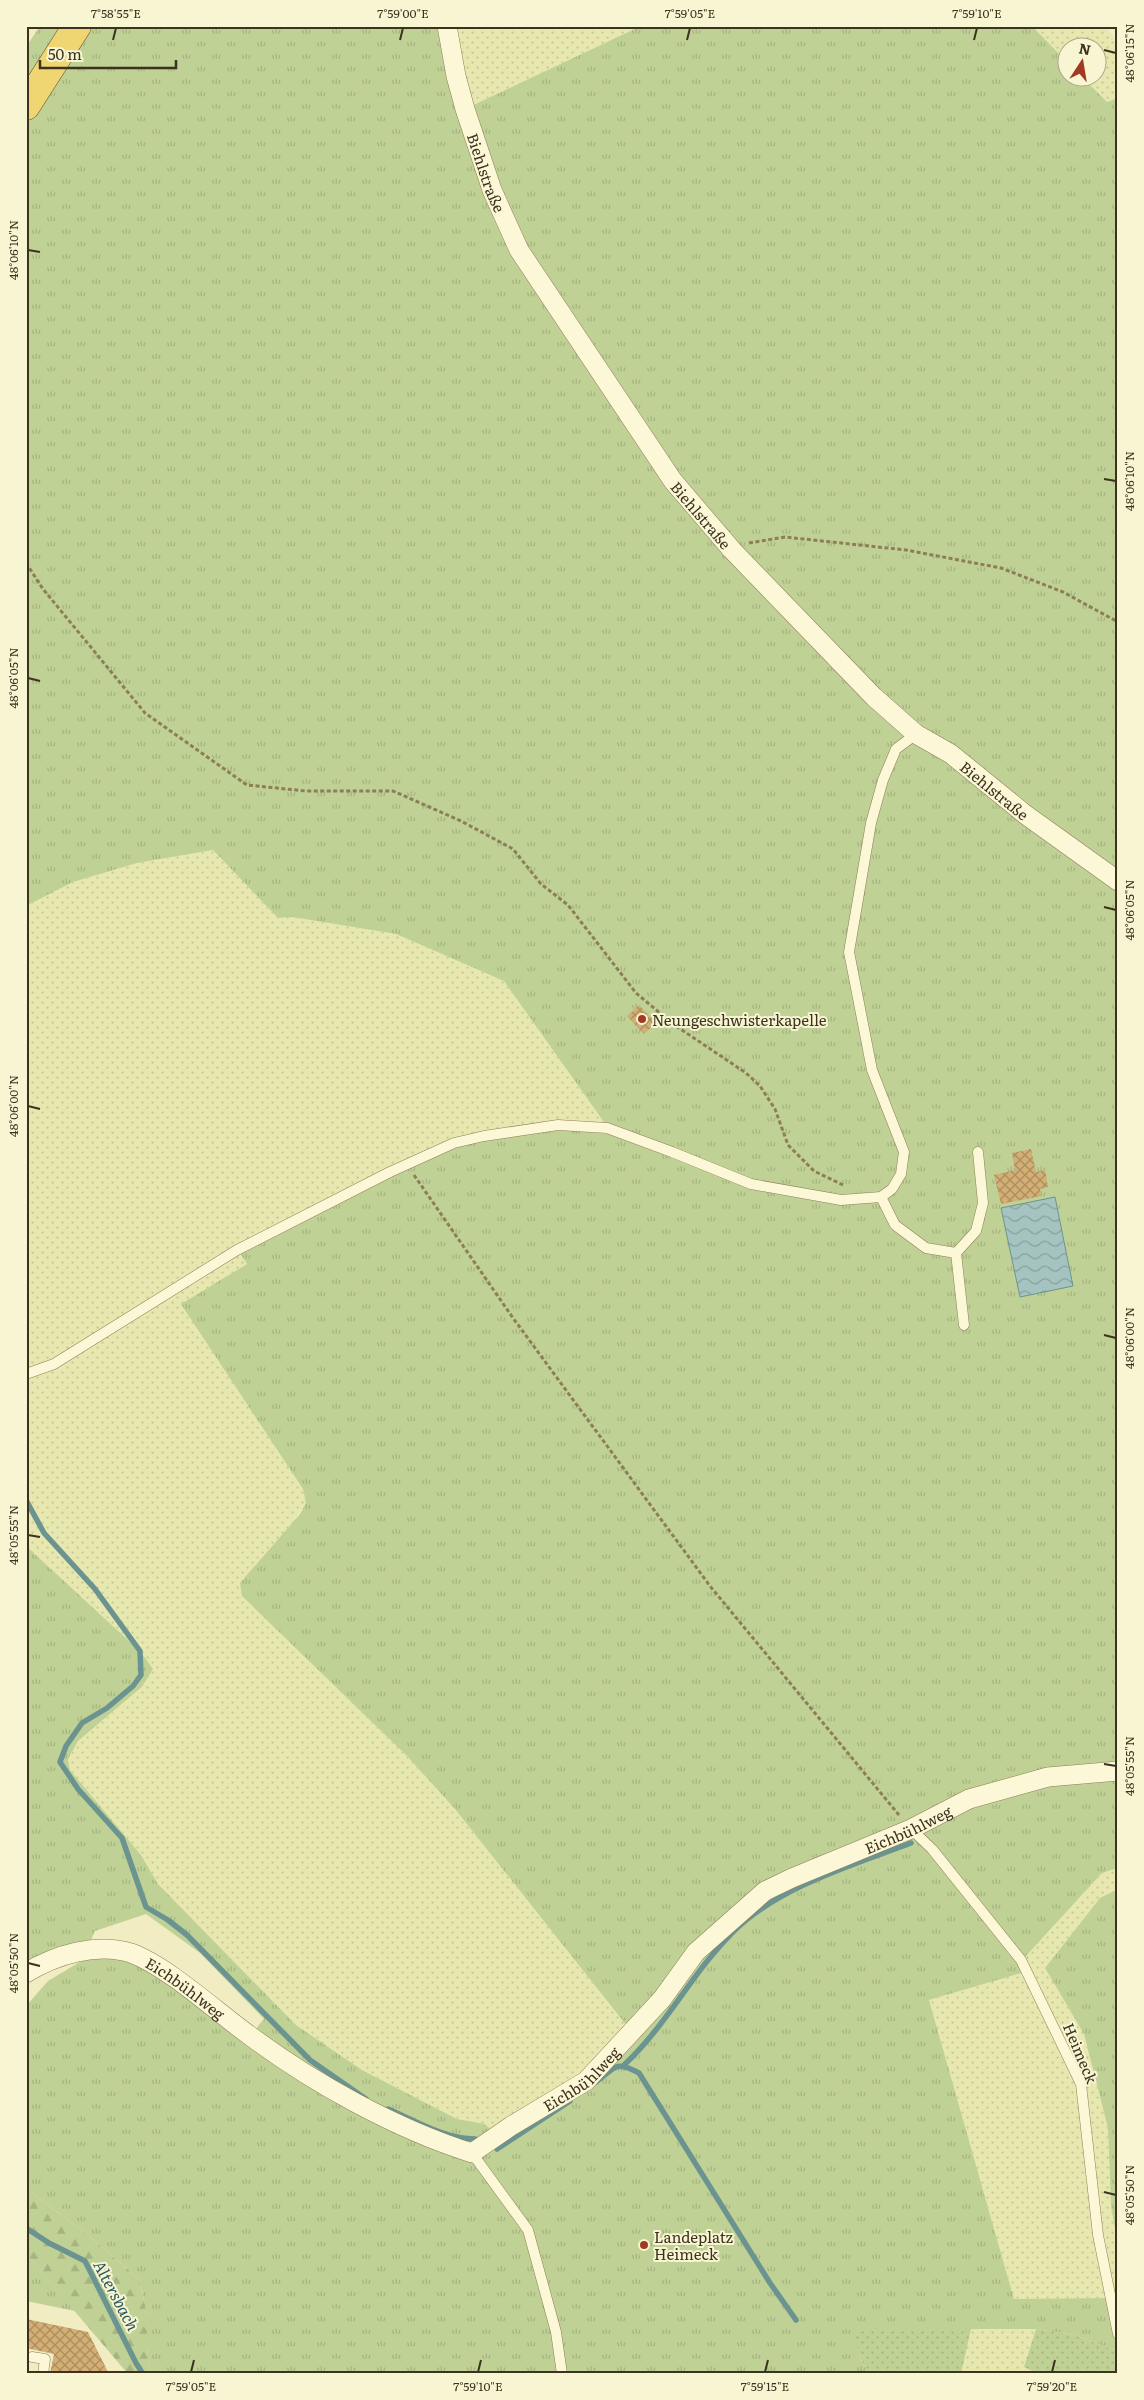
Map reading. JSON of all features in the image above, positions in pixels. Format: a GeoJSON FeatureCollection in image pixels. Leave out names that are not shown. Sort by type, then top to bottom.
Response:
{"type":"FeatureCollection","features":[{"type":"Feature","properties":{"kind":"highway"},"geometry":{"type":"LineString","coordinates":[[26,106],[77,26]]}},
{"type":"Feature","properties":{"kind":"street","name":"Biehlstraße"},"geometry":{"type":"LineString","coordinates":[[447,26],[456,76],[465,109],[492,190],[519,250],[673,481],[732,550],[874,697],[916,734],[951,754],[1026,814],[1118,881]]}},
{"type":"Feature","properties":{"kind":"street","name":"Eichbühlweg"},"geometry":{"type":"LineString","coordinates":[[26,1973],[40,1964],[91,1949],[113,1949],[132,1954],[160,1969],[292,2065],[355,2103],[450,2146],[472,2153],[511,2126],[586,2081],[662,1999],[696,1952],[765,1892],[792,1878],[911,1829],[970,1800],[1048,1777],[1118,1771]]}},
{"type":"Feature","properties":{"kind":"lane"},"geometry":{"type":"LineString","coordinates":[[26,1374],[54,1364],[237,1250],[390,1172],[407,1166],[454,1143],[512,1131],[558,1125],[608,1128],[751,1184],[842,1200],[881,1196],[892,1189],[901,1174],[904,1152],[872,1070],[849,952],[871,823],[884,780],[896,749],[916,734]]}},
{"type":"Feature","properties":{"kind":"lane"},"geometry":{"type":"LineString","coordinates":[[964,1325],[956,1253],[976,1231],[982,1203],[978,1152]]}},
{"type":"Feature","properties":{"kind":"lane"},"geometry":{"type":"LineString","coordinates":[[881,1196],[895,1225],[926,1248],[956,1253]]}},
{"type":"Feature","properties":{"kind":"lane","name":"Heimeck"},"geometry":{"type":"LineString","coordinates":[[911,1829],[932,1848],[1021,1960],[1081,2084],[1098,2235],[1118,2334]]}},
{"type":"Feature","properties":{"kind":"lane"},"geometry":{"type":"LineString","coordinates":[[472,2153],[528,2230],[556,2332],[562,2374]]}},
{"type":"Feature","properties":{"kind":"lane"},"geometry":{"type":"LineString","coordinates":[[32,2357],[45,2359],[42,2374]]}},
{"type":"Feature","properties":{"kind":"path"},"geometry":{"type":"LineString","coordinates":[[732,550],[753,541],[785,537],[906,550],[1001,568],[1063,592],[1118,622]]}},
{"type":"Feature","properties":{"kind":"path"},"geometry":{"type":"LineString","coordinates":[[26,562],[43,589],[145,713],[247,785],[306,791],[393,791],[461,820],[513,849],[541,884],[568,905],[636,993],[673,1024],[746,1073],[760,1086],[775,1109],[788,1145],[814,1171],[841,1184],[850,1185]]}},
{"type":"Feature","properties":{"kind":"path"},"geometry":{"type":"LineString","coordinates":[[407,1166],[513,1318],[710,1586],[911,1829]]}},
{"type":"Feature","properties":{"kind":"green space"},"geometry":{"type":"Polygon","coordinates":[[[40,26],[447,26],[456,75],[465,109],[641,26],[1032,26],[1056,51],[1056,88],[1093,88],[1107,102],[1118,98],[1118,873],[917,727],[893,748],[881,779],[868,822],[846,953],[870,1071],[902,1152],[905,1152],[874,1069],[852,953],[874,824],[886,781],[899,750],[916,734],[1118,888],[1118,1868],[1102,1873],[1025,1957],[934,1846],[917,1830],[965,1802],[904,1827],[929,1851],[1025,1972],[929,2000],[1014,2299],[1108,2298],[1117,2351],[1074,2335],[1036,2329],[855,2329],[860,2359],[870,2374],[150,2374],[147,2348],[147,2315],[140,2280],[82,2230],[26,2189],[26,2006],[48,1981],[88,1957],[66,1962],[26,1982],[26,1546],[140,1651],[153,1669],[142,1687],[78,1741],[68,1759],[70,1770],[141,1855],[158,1884],[296,2025],[362,2070],[457,2119],[485,2124],[494,2134],[585,2079],[631,2031],[455,1809],[406,1755],[242,1596],[240,1583],[300,1514],[306,1503],[303,1489],[181,1304],[247,1264],[238,1250],[391,1174],[455,1145],[513,1133],[558,1129],[609,1134],[750,1188],[842,1203],[878,1202],[892,1226],[897,1223],[881,1192],[842,1197],[752,1181],[675,1148],[606,1125],[504,981],[396,934],[292,917],[278,918],[213,850],[137,863],[73,882],[26,906],[26,47],[40,26]],[[146,1914],[95,1931],[90,1942],[108,1943],[134,1950],[162,1966],[254,2031],[264,2019],[200,1953],[146,1914]]]}},
{"type":"Feature","properties":{"kind":"green space"},"geometry":{"type":"Polygon","coordinates":[[[447,26],[641,26],[465,109],[447,26]]]}},
{"type":"Feature","properties":{"kind":"green space"},"geometry":{"type":"Polygon","coordinates":[[[1032,26],[1106,26],[1118,44],[1118,98],[1107,102],[1093,88],[1106,88],[1106,38],[1056,38],[1056,51],[1032,26]]]}},
{"type":"Feature","properties":{"kind":"green space"},"geometry":{"type":"Polygon","coordinates":[[[213,850],[278,918],[292,917],[396,934],[504,981],[606,1125],[236,1248],[53,1361],[26,1370],[26,906],[73,882],[137,863],[213,850]]]}},
{"type":"Feature","properties":{"kind":"green space"},"geometry":{"type":"Polygon","coordinates":[[[238,1250],[247,1264],[182,1304],[303,1489],[306,1503],[242,1596],[406,1755],[455,1809],[631,2031],[585,2079],[494,2134],[485,2124],[457,2119],[362,2070],[296,2025],[158,1884],[141,1855],[70,1770],[68,1759],[78,1741],[142,1688],[153,1669],[140,1651],[26,1546],[26,1378],[238,1250]]]}},
{"type":"Feature","properties":{"kind":"green space"},"geometry":{"type":"Polygon","coordinates":[[[1118,1868],[1118,1889],[1100,1898],[1045,1968],[1084,2034],[1108,2128],[1111,2207],[1118,2245],[1118,2321],[1101,2235],[1083,2084],[1025,1957],[1102,1873],[1118,1868]]]}},
{"type":"Feature","properties":{"kind":"green space"},"geometry":{"type":"Polygon","coordinates":[[[1118,1889],[1118,2245],[1111,2207],[1108,2128],[1084,2034],[1045,1968],[1100,1898],[1118,1889]]]}},
{"type":"Feature","properties":{"kind":"green space"},"geometry":{"type":"Polygon","coordinates":[[[1025,1972],[1079,2085],[1108,2298],[1014,2300],[929,2000],[1025,1972]]]}},
{"type":"Feature","properties":{"kind":"green space"},"geometry":{"type":"Polygon","coordinates":[[[26,2189],[82,2230],[140,2280],[147,2315],[147,2348],[150,2374],[128,2374],[26,2254],[26,2189]]]}},
{"type":"Feature","properties":{"kind":"green space"},"geometry":{"type":"Polygon","coordinates":[[[26,2254],[75,2311],[26,2301],[26,2254]]]}},
{"type":"Feature","properties":{"kind":"green space"},"geometry":{"type":"Polygon","coordinates":[[[854,2329],[971,2329],[961,2374],[870,2374],[860,2359],[854,2329]]]}},
{"type":"Feature","properties":{"kind":"green space"},"geometry":{"type":"Polygon","coordinates":[[[971,2329],[1036,2329],[1024,2367],[1038,2374],[961,2374],[971,2329]]]}},
{"type":"Feature","properties":{"kind":"green space"},"geometry":{"type":"Polygon","coordinates":[[[1036,2329],[1074,2335],[1117,2351],[1118,2374],[1038,2374],[1024,2367],[1036,2329]]]}},
{"type":"Feature","properties":{"kind":"water"},"geometry":{"type":"Polygon","coordinates":[[[1055,1197],[1073,1286],[1020,1297],[1001,1208],[1055,1197]]]}},
{"type":"Feature","properties":{"kind":"building","name":"Neungeschwisterkapelle"},"geometry":{"type":"Polygon","coordinates":[[[639,1005],[656,1023],[644,1034],[627,1016],[639,1005]]]}},
{"type":"Feature","properties":{"kind":"building"},"geometry":{"type":"Polygon","coordinates":[[[1031,1149],[1036,1172],[1045,1170],[1048,1187],[1040,1189],[1041,1196],[1001,1204],[994,1175],[1015,1170],[1012,1153],[1031,1149]]]}},
{"type":"Feature","properties":{"kind":"building"},"geometry":{"type":"Polygon","coordinates":[[[26,2319],[88,2332],[109,2374],[50,2374],[54,2354],[26,2348],[26,2319]]]}},
{"type":"Feature","properties":{"kind":"waterway"},"geometry":{"type":"LineString","coordinates":[[26,1500],[44,1533],[95,1589],[140,1651],[141,1675],[133,1686],[107,1708],[82,1723],[66,1746],[60,1762],[78,1789],[122,1838],[146,1907],[168,1920],[187,1935],[310,2060],[366,2099]]}},
{"type":"Feature","properties":{"kind":"waterway"},"geometry":{"type":"LineString","coordinates":[[624,2065],[653,2034],[704,1965],[732,1933],[750,1917],[793,1890],[841,1869],[911,1843]]}},
{"type":"Feature","properties":{"kind":"waterway"},"geometry":{"type":"LineString","coordinates":[[596,2082],[612,2069],[620,2066],[639,2073],[770,2283],[796,2320]]}},
{"type":"Feature","properties":{"kind":"waterway"},"geometry":{"type":"LineString","coordinates":[[497,2149],[570,2101]]}},
{"type":"Feature","properties":{"kind":"waterway"},"geometry":{"type":"LineString","coordinates":[[388,2109],[442,2133],[475,2139]]}},
{"type":"Feature","properties":{"kind":"waterway","name":"Altersbach"},"geometry":{"type":"LineString","coordinates":[[26,2228],[49,2243],[85,2261],[143,2374]]}},
{"type":"Feature","properties":{"kind":"place","name":"Neungeschwisterkapelle"},"geometry":{"type":"Point","coordinates":[642,1019]}},
{"type":"Feature","properties":{"kind":"place","name":"Landeplatz Heimeck"},"geometry":{"type":"Point","coordinates":[644,2245]}}]}
